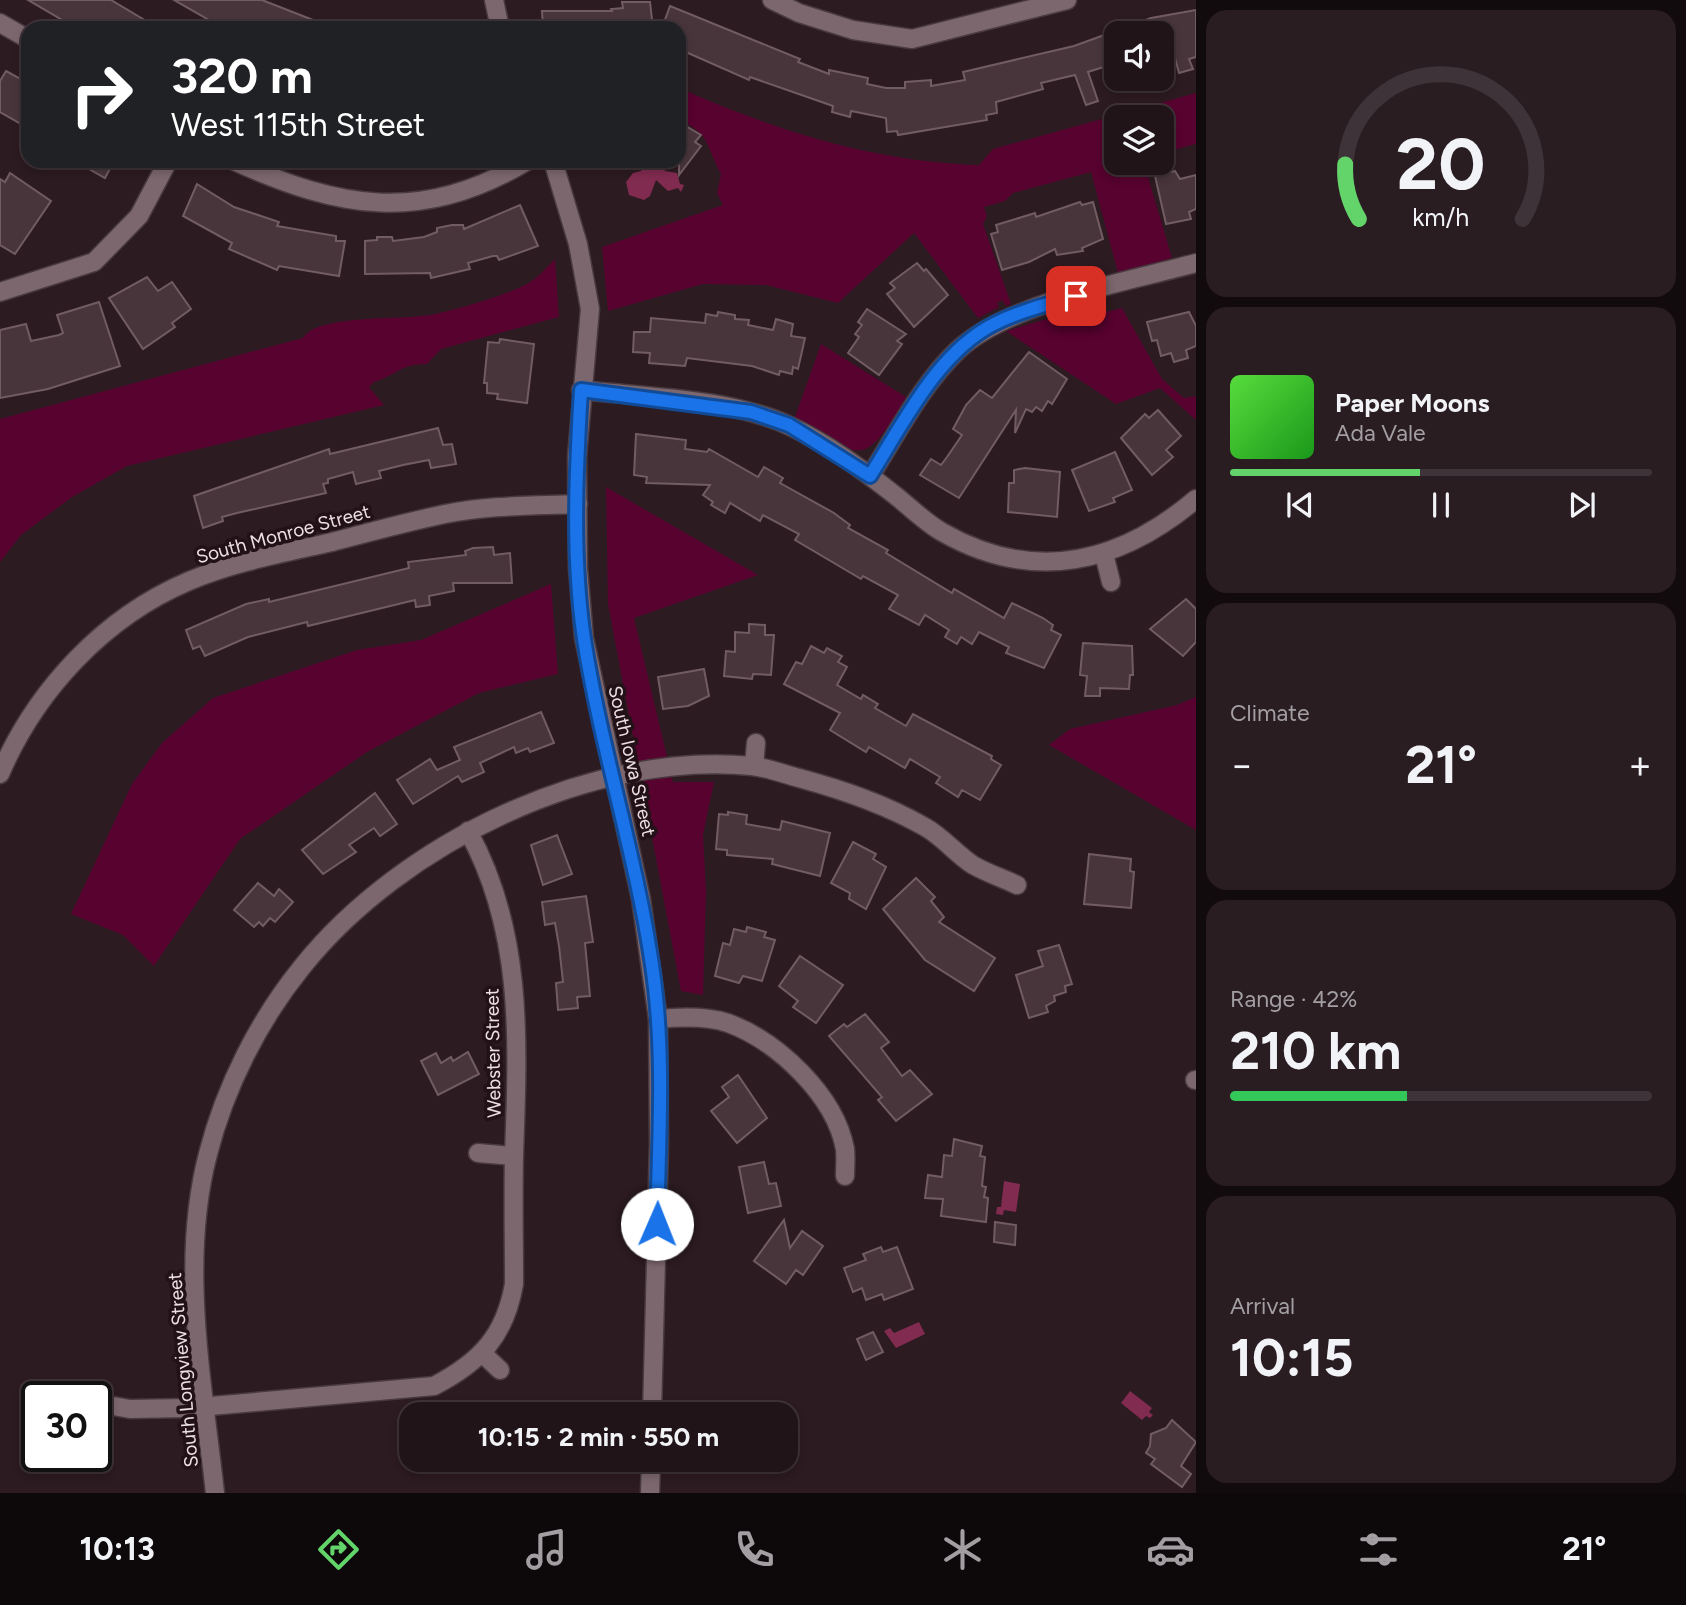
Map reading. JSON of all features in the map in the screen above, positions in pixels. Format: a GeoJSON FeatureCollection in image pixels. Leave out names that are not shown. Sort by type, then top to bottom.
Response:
{"type":"FeatureCollection","features":[{"type":"Feature","properties":{"kind":"street"},"geometry":{"type":"LineString","coordinates":[[494,0],[498,21]]}},
{"type":"Feature","properties":{"kind":"street"},"geometry":{"type":"LineString","coordinates":[[772,0],[799,13],[853,30],[912,39],[1067,0]]}},
{"type":"Feature","properties":{"kind":"street"},"geometry":{"type":"LineString","coordinates":[[0,23],[21,35]]}},
{"type":"Feature","properties":{"kind":"street"},"geometry":{"type":"LineString","coordinates":[[0,292],[94,262],[139,216],[164,168]]}},
{"type":"Feature","properties":{"kind":"street"},"geometry":{"type":"LineString","coordinates":[[249,168],[275,180],[354,203],[427,201],[483,186],[515,168]]}},
{"type":"Feature","properties":{"kind":"street","name":"South Iowa Street"},"geometry":{"type":"LineString","coordinates":[[555,168],[578,244],[590,309],[581,390],[578,504],[578,568],[584,638],[641,899],[658,1019],[659,1143],[652,1402]]}},
{"type":"Feature","properties":{"kind":"street"},"geometry":{"type":"LineString","coordinates":[[870,476],[936,375],[959,349],[992,325],[1027,310],[1196,263]]}},
{"type":"Feature","properties":{"kind":"street"},"geometry":{"type":"LineString","coordinates":[[581,390],[751,412],[789,425],[870,476],[940,531],[981,551],[1021,559],[1062,561],[1104,554],[1152,532],[1196,499]]}},
{"type":"Feature","properties":{"kind":"street","name":"South Monroe Street"},"geometry":{"type":"LineString","coordinates":[[0,774],[25,724],[81,653],[142,607],[188,582],[228,567],[447,513],[511,506],[578,504]]}},
{"type":"Feature","properties":{"kind":"street"},"geometry":{"type":"LineString","coordinates":[[1104,554],[1111,582]]}},
{"type":"Feature","properties":{"kind":"street"},"geometry":{"type":"LineString","coordinates":[[754,766],[756,743]]}},
{"type":"Feature","properties":{"kind":"street","name":"South Longview Street"},"geometry":{"type":"LineString","coordinates":[[215,1493],[194,1286],[201,1193],[208,1154],[244,1059],[270,1012],[302,967],[335,931],[374,896],[468,831],[538,798],[613,775],[686,766],[754,766],[877,801],[929,829],[973,865],[1017,885]]}},
{"type":"Feature","properties":{"kind":"street","name":"Webster Street"},"geometry":{"type":"LineString","coordinates":[[112,1406],[130,1409],[206,1406],[435,1386],[464,1370],[482,1353],[501,1328],[514,1284],[518,1021],[511,959],[498,897],[487,865],[468,831]]}},
{"type":"Feature","properties":{"kind":"street"},"geometry":{"type":"LineString","coordinates":[[658,1019],[678,1017],[725,1022],[769,1043],[809,1079],[835,1122],[845,1149],[845,1176]]}},
{"type":"Feature","properties":{"kind":"street"},"geometry":{"type":"LineString","coordinates":[[478,1153],[514,1156]]}},
{"type":"Feature","properties":{"kind":"street"},"geometry":{"type":"LineString","coordinates":[[482,1353],[500,1370]]}},
{"type":"Feature","properties":{"kind":"street"},"geometry":{"type":"LineString","coordinates":[[650,1493],[651,1472]]}},
{"type":"Feature","properties":{"kind":"shaded area"},"geometry":{"type":"Polygon","coordinates":[[[686,91],[751,117],[826,141],[902,158],[979,165],[993,149],[1104,118],[1104,175],[1148,175],[1172,258],[1118,273],[1091,172],[1013,193],[1005,201],[984,207],[987,216],[983,224],[1011,304],[1006,306],[1002,300],[997,303],[999,307],[978,318],[914,233],[838,303],[766,285],[703,284],[608,311],[602,247],[723,205],[717,193],[721,174],[703,136],[686,123],[686,91]]]}},
{"type":"Feature","properties":{"kind":"shaded area"},"geometry":{"type":"Polygon","coordinates":[[[1196,93],[1196,144],[1174,150],[1174,105],[1152,105],[1196,93]]]}},
{"type":"Feature","properties":{"kind":"shaded area"},"geometry":{"type":"Polygon","coordinates":[[[642,168],[663,168],[665,171],[677,173],[680,184],[684,185],[681,192],[678,188],[668,191],[656,180],[650,196],[644,200],[629,195],[626,182],[633,173],[642,168]]]}},
{"type":"Feature","properties":{"kind":"shaded area"},"geometry":{"type":"Polygon","coordinates":[[[555,259],[559,317],[441,349],[427,364],[404,368],[374,382],[369,387],[384,405],[127,466],[72,497],[21,535],[0,562],[0,419],[303,338],[312,330],[326,325],[364,319],[422,316],[469,305],[527,284],[555,259]]]}},
{"type":"Feature","properties":{"kind":"shaded area"},"geometry":{"type":"Polygon","coordinates":[[[1095,305],[1097,314],[1122,308],[1162,379],[1184,398],[1196,396],[1196,420],[1160,388],[1116,404],[1006,331],[1095,305]]]}},
{"type":"Feature","properties":{"kind":"shaded area"},"geometry":{"type":"Polygon","coordinates":[[[821,344],[906,397],[880,438],[869,447],[859,450],[847,448],[795,417],[821,344]]]}},
{"type":"Feature","properties":{"kind":"shaded area"},"geometry":{"type":"Polygon","coordinates":[[[606,487],[758,575],[634,618],[673,782],[714,782],[703,835],[706,891],[703,995],[681,991],[608,604],[606,487]]]}},
{"type":"Feature","properties":{"kind":"shaded area"},"geometry":{"type":"Polygon","coordinates":[[[551,584],[558,674],[479,693],[367,752],[240,839],[154,966],[123,935],[71,914],[132,784],[162,743],[213,698],[357,650],[421,640],[551,584]]]}},
{"type":"Feature","properties":{"kind":"shaded area"},"geometry":{"type":"Polygon","coordinates":[[[1196,697],[1196,830],[1049,745],[1070,729],[1177,705],[1196,697]]]}},
{"type":"Feature","properties":{"kind":"shaded area"},"geometry":{"type":"Polygon","coordinates":[[[1004,1181],[1020,1184],[1016,1212],[1004,1210],[1003,1215],[996,1214],[997,1207],[1001,1207],[1004,1181]]]}},
{"type":"Feature","properties":{"kind":"shaded area"},"geometry":{"type":"Polygon","coordinates":[[[919,1322],[925,1334],[896,1348],[884,1331],[890,1328],[894,1333],[919,1322]]]}},
{"type":"Feature","properties":{"kind":"shaded area"},"geometry":{"type":"Polygon","coordinates":[[[1130,1391],[1152,1408],[1149,1412],[1153,1415],[1150,1418],[1146,1416],[1142,1420],[1121,1403],[1130,1391]]]}},
{"type":"Feature","properties":{"kind":"building"},"geometry":{"type":"Polygon","coordinates":[[[28,0],[111,0],[146,21],[64,21],[28,0]]]}},
{"type":"Feature","properties":{"kind":"building"},"geometry":{"type":"Polygon","coordinates":[[[174,0],[262,0],[316,21],[211,21],[174,0]]]}},
{"type":"Feature","properties":{"kind":"building"},"geometry":{"type":"Polygon","coordinates":[[[622,2],[650,2],[652,21],[543,21],[542,11],[612,11],[611,9],[623,8],[622,2]]]}},
{"type":"Feature","properties":{"kind":"building"},"geometry":{"type":"Polygon","coordinates":[[[670,6],[800,59],[798,62],[829,74],[829,70],[868,78],[867,84],[886,88],[905,88],[905,82],[931,80],[931,86],[965,80],[963,72],[1074,46],[1104,35],[1104,67],[1088,72],[1098,101],[1086,105],[1075,75],[1041,83],[1043,89],[996,102],[997,113],[986,115],[987,120],[898,135],[897,131],[887,132],[886,118],[851,111],[850,117],[832,112],[833,106],[750,77],[749,80],[686,52],[686,21],[665,21],[670,6]]]}},
{"type":"Feature","properties":{"kind":"building"},"geometry":{"type":"Polygon","coordinates":[[[1196,10],[1196,57],[1189,59],[1193,69],[1179,73],[1174,54],[1174,21],[1143,21],[1196,10]]]}},
{"type":"Feature","properties":{"kind":"building"},"geometry":{"type":"Polygon","coordinates":[[[6,71],[21,79],[21,124],[0,112],[0,81],[6,71]]]}},
{"type":"Feature","properties":{"kind":"building"},"geometry":{"type":"Polygon","coordinates":[[[686,126],[701,135],[695,142],[701,146],[686,166],[686,126]]]}},
{"type":"Feature","properties":{"kind":"building"},"geometry":{"type":"Polygon","coordinates":[[[87,168],[110,168],[105,178],[87,168]]]}},
{"type":"Feature","properties":{"kind":"building"},"geometry":{"type":"Polygon","coordinates":[[[1174,171],[1180,179],[1196,175],[1196,209],[1189,212],[1191,219],[1166,224],[1155,176],[1174,175],[1174,171]]]}},
{"type":"Feature","properties":{"kind":"building"},"geometry":{"type":"Polygon","coordinates":[[[10,173],[51,201],[15,254],[0,245],[0,179],[5,182],[10,173]]]}},
{"type":"Feature","properties":{"kind":"building"},"geometry":{"type":"Polygon","coordinates":[[[197,184],[234,207],[279,222],[277,226],[336,236],[336,241],[345,241],[339,276],[279,266],[277,270],[229,249],[232,243],[183,216],[197,184]]]}},
{"type":"Feature","properties":{"kind":"building"},"geometry":{"type":"Polygon","coordinates":[[[1080,202],[1082,205],[1093,202],[1103,239],[1082,248],[1083,251],[1057,255],[1055,249],[1029,262],[1002,270],[991,234],[998,232],[996,225],[1035,213],[1036,217],[1080,202]]]}},
{"type":"Feature","properties":{"kind":"building"},"geometry":{"type":"Polygon","coordinates":[[[520,205],[538,246],[499,260],[497,256],[493,256],[468,263],[470,269],[431,278],[430,273],[365,274],[365,241],[377,240],[377,237],[392,237],[393,241],[424,237],[437,232],[437,228],[452,225],[463,225],[464,229],[520,205]]]}},
{"type":"Feature","properties":{"kind":"building"},"geometry":{"type":"Polygon","coordinates":[[[917,263],[924,271],[926,269],[948,295],[914,327],[887,294],[895,288],[890,283],[917,263]]]}},
{"type":"Feature","properties":{"kind":"building"},"geometry":{"type":"Polygon","coordinates":[[[147,277],[158,291],[172,282],[191,309],[172,323],[175,327],[143,349],[109,298],[147,277]]]}},
{"type":"Feature","properties":{"kind":"building"},"geometry":{"type":"Polygon","coordinates":[[[99,302],[120,366],[48,389],[0,398],[0,330],[26,324],[31,341],[59,335],[63,333],[57,315],[99,302]]]}},
{"type":"Feature","properties":{"kind":"building"},"geometry":{"type":"Polygon","coordinates":[[[867,309],[906,334],[897,341],[902,344],[879,375],[848,353],[859,337],[855,334],[862,325],[858,322],[867,309]]]}},
{"type":"Feature","properties":{"kind":"building"},"geometry":{"type":"Polygon","coordinates":[[[718,312],[735,315],[735,319],[749,320],[748,325],[773,330],[776,319],[793,324],[791,336],[805,338],[798,369],[793,367],[792,374],[780,371],[779,375],[752,366],[687,358],[685,366],[649,363],[650,353],[633,352],[634,332],[650,332],[651,318],[705,323],[706,314],[717,316],[718,312]]]}},
{"type":"Feature","properties":{"kind":"building"},"geometry":{"type":"Polygon","coordinates":[[[1189,312],[1196,326],[1196,346],[1186,350],[1188,358],[1174,362],[1171,353],[1161,356],[1157,340],[1152,341],[1147,322],[1189,312]]]}},
{"type":"Feature","properties":{"kind":"building"},"geometry":{"type":"Polygon","coordinates":[[[500,339],[534,344],[527,403],[497,399],[498,394],[487,393],[487,383],[484,383],[488,342],[499,343],[500,339]]]}},
{"type":"Feature","properties":{"kind":"building"},"geometry":{"type":"Polygon","coordinates":[[[1029,352],[1067,379],[1052,404],[1048,401],[1042,411],[1036,407],[1032,412],[1026,409],[1015,433],[1016,410],[959,498],[920,475],[931,459],[941,465],[962,435],[953,429],[966,405],[980,390],[992,398],[1029,352]]]}},
{"type":"Feature","properties":{"kind":"building"},"geometry":{"type":"Polygon","coordinates":[[[1158,410],[1181,436],[1166,450],[1173,457],[1152,475],[1121,438],[1145,414],[1149,418],[1158,410]]]}},
{"type":"Feature","properties":{"kind":"building"},"geometry":{"type":"Polygon","coordinates":[[[438,428],[443,445],[452,444],[456,464],[431,468],[429,460],[403,465],[379,471],[381,478],[356,484],[353,472],[328,479],[328,483],[323,484],[326,493],[222,517],[223,521],[203,528],[194,496],[329,449],[330,454],[438,428]]]}},
{"type":"Feature","properties":{"kind":"building"},"geometry":{"type":"Polygon","coordinates":[[[636,434],[686,440],[685,449],[707,452],[709,449],[758,477],[764,467],[783,478],[780,483],[834,513],[850,525],[848,528],[888,550],[886,553],[952,593],[954,589],[1004,618],[1012,603],[1043,618],[1053,625],[1051,630],[1061,635],[1044,668],[1006,653],[1009,647],[979,632],[972,644],[961,637],[957,644],[945,637],[949,630],[925,615],[919,625],[889,609],[898,595],[863,576],[861,579],[795,540],[799,534],[763,515],[760,521],[730,503],[725,513],[711,505],[713,502],[703,495],[710,485],[646,483],[647,477],[634,475],[636,434]]]}},
{"type":"Feature","properties":{"kind":"building"},"geometry":{"type":"Polygon","coordinates":[[[1115,452],[1132,490],[1113,498],[1115,502],[1089,511],[1072,470],[1115,452]]]}},
{"type":"Feature","properties":{"kind":"building"},"geometry":{"type":"Polygon","coordinates":[[[1025,468],[1060,472],[1057,517],[1008,512],[1009,483],[1014,483],[1014,470],[1025,468]]]}},
{"type":"Feature","properties":{"kind":"building"},"geometry":{"type":"Polygon","coordinates":[[[493,547],[494,555],[510,553],[512,583],[453,583],[454,591],[429,596],[430,605],[416,607],[415,600],[308,626],[307,622],[248,637],[205,656],[200,646],[193,649],[186,630],[246,604],[269,599],[269,602],[409,568],[408,562],[466,555],[465,551],[473,548],[493,547]]]}},
{"type":"Feature","properties":{"kind":"building"},"geometry":{"type":"Polygon","coordinates":[[[1186,599],[1196,609],[1196,642],[1183,656],[1150,629],[1186,599]]]}},
{"type":"Feature","properties":{"kind":"building"},"geometry":{"type":"Polygon","coordinates":[[[749,624],[765,625],[765,635],[774,635],[771,675],[753,674],[752,679],[724,676],[726,651],[735,652],[735,632],[749,633],[749,624]]]}},
{"type":"Feature","properties":{"kind":"building"},"geometry":{"type":"Polygon","coordinates":[[[1083,643],[1132,646],[1133,675],[1130,675],[1129,689],[1100,688],[1100,696],[1085,696],[1087,676],[1080,675],[1083,643]]]}},
{"type":"Feature","properties":{"kind":"building"},"geometry":{"type":"Polygon","coordinates":[[[811,646],[824,653],[827,648],[842,656],[838,662],[847,667],[837,685],[861,699],[863,695],[878,704],[875,708],[906,726],[913,714],[992,756],[991,759],[1001,765],[980,800],[962,790],[958,797],[936,783],[940,777],[910,759],[905,768],[869,747],[866,752],[830,730],[840,713],[784,684],[796,662],[802,664],[811,646]]]}},
{"type":"Feature","properties":{"kind":"building"},"geometry":{"type":"Polygon","coordinates":[[[704,669],[709,696],[688,706],[663,709],[658,677],[704,669]]]}},
{"type":"Feature","properties":{"kind":"building"},"geometry":{"type":"Polygon","coordinates":[[[541,712],[554,743],[530,752],[528,748],[516,753],[514,747],[480,763],[484,772],[462,782],[458,776],[413,804],[397,780],[430,759],[437,770],[460,760],[454,747],[541,712]]]}},
{"type":"Feature","properties":{"kind":"building"},"geometry":{"type":"Polygon","coordinates":[[[375,793],[397,824],[380,836],[374,828],[349,845],[356,852],[323,874],[302,850],[375,793]]]}},
{"type":"Feature","properties":{"kind":"building"},"geometry":{"type":"Polygon","coordinates":[[[728,812],[747,815],[746,824],[780,830],[782,821],[830,833],[820,876],[772,864],[773,859],[727,855],[727,850],[716,849],[719,814],[728,815],[728,812]]]}},
{"type":"Feature","properties":{"kind":"building"},"geometry":{"type":"Polygon","coordinates":[[[557,835],[572,874],[543,885],[531,845],[557,835]]]}},
{"type":"Feature","properties":{"kind":"building"},"geometry":{"type":"Polygon","coordinates":[[[853,842],[876,854],[873,859],[886,867],[866,909],[849,899],[850,893],[831,883],[853,842]]]}},
{"type":"Feature","properties":{"kind":"building"},"geometry":{"type":"Polygon","coordinates":[[[1089,854],[1131,859],[1130,871],[1134,872],[1131,908],[1084,904],[1089,854]]]}},
{"type":"Feature","properties":{"kind":"building"},"geometry":{"type":"Polygon","coordinates":[[[916,878],[935,897],[931,901],[944,917],[939,922],[995,958],[974,991],[925,960],[883,909],[916,878]]]}},
{"type":"Feature","properties":{"kind":"building"},"geometry":{"type":"Polygon","coordinates":[[[258,883],[274,896],[279,889],[293,902],[275,922],[270,918],[263,926],[259,922],[254,927],[234,910],[258,883]]]}},
{"type":"Feature","properties":{"kind":"building"},"geometry":{"type":"Polygon","coordinates":[[[586,896],[593,942],[585,943],[590,996],[577,997],[578,1008],[558,1010],[556,983],[563,982],[559,946],[555,923],[545,925],[542,902],[586,896]]]}},
{"type":"Feature","properties":{"kind":"building"},"geometry":{"type":"Polygon","coordinates":[[[747,927],[766,932],[764,937],[775,940],[762,981],[743,976],[739,983],[715,976],[723,943],[730,945],[734,929],[746,932],[747,927]]]}},
{"type":"Feature","properties":{"kind":"building"},"geometry":{"type":"Polygon","coordinates":[[[1059,945],[1072,984],[1065,986],[1066,992],[1054,996],[1055,1001],[1046,1006],[1048,1012],[1029,1018],[1016,975],[1043,966],[1038,951],[1059,945]]]}},
{"type":"Feature","properties":{"kind":"building"},"geometry":{"type":"Polygon","coordinates":[[[800,956],[843,985],[816,1023],[793,1007],[798,1001],[779,986],[800,956]]]}},
{"type":"Feature","properties":{"kind":"building"},"geometry":{"type":"Polygon","coordinates":[[[865,1014],[889,1042],[881,1048],[902,1076],[910,1070],[932,1094],[896,1121],[878,1100],[882,1097],[829,1036],[844,1024],[847,1027],[865,1014]]]}},
{"type":"Feature","properties":{"kind":"building"},"geometry":{"type":"Polygon","coordinates":[[[468,1052],[479,1074],[438,1095],[421,1061],[436,1053],[441,1063],[451,1057],[453,1061],[468,1052]]]}},
{"type":"Feature","properties":{"kind":"building"},"geometry":{"type":"Polygon","coordinates":[[[738,1075],[767,1118],[737,1143],[711,1111],[729,1097],[722,1087],[738,1075]]]}},
{"type":"Feature","properties":{"kind":"building"},"geometry":{"type":"Polygon","coordinates":[[[954,1139],[982,1146],[980,1156],[985,1157],[982,1186],[986,1187],[984,1197],[988,1198],[986,1222],[941,1216],[943,1199],[925,1198],[928,1175],[942,1177],[944,1155],[952,1156],[954,1139]]]}},
{"type":"Feature","properties":{"kind":"building"},"geometry":{"type":"Polygon","coordinates":[[[764,1162],[769,1184],[776,1183],[781,1206],[748,1213],[739,1167],[764,1162]]]}},
{"type":"Feature","properties":{"kind":"building"},"geometry":{"type":"Polygon","coordinates":[[[784,1220],[790,1248],[802,1231],[823,1246],[803,1275],[796,1270],[786,1284],[754,1261],[784,1220]]]}},
{"type":"Feature","properties":{"kind":"building"},"geometry":{"type":"Polygon","coordinates":[[[995,1222],[1016,1225],[1015,1245],[994,1242],[995,1222]]]}},
{"type":"Feature","properties":{"kind":"building"},"geometry":{"type":"Polygon","coordinates":[[[881,1247],[883,1252],[897,1247],[913,1289],[884,1300],[882,1294],[866,1300],[862,1288],[853,1292],[844,1268],[866,1260],[863,1254],[881,1247]]]}},
{"type":"Feature","properties":{"kind":"building"},"geometry":{"type":"Polygon","coordinates":[[[873,1332],[883,1352],[866,1360],[857,1339],[873,1332]]]}},
{"type":"Feature","properties":{"kind":"building"},"geometry":{"type":"Polygon","coordinates":[[[1172,1420],[1196,1442],[1181,1466],[1191,1474],[1182,1487],[1151,1464],[1155,1459],[1146,1453],[1151,1434],[1166,1428],[1172,1420]]]}},
{"type":"Feature","properties":{"kind":"route"},"geometry":{"type":"LineString","coordinates":[[657,1224],[658,1019],[653,967],[631,847],[584,638],[578,568],[577,457],[581,390],[751,412],[789,425],[870,476],[936,375],[959,349],[992,325],[1027,310],[1076,296]]}}]}
